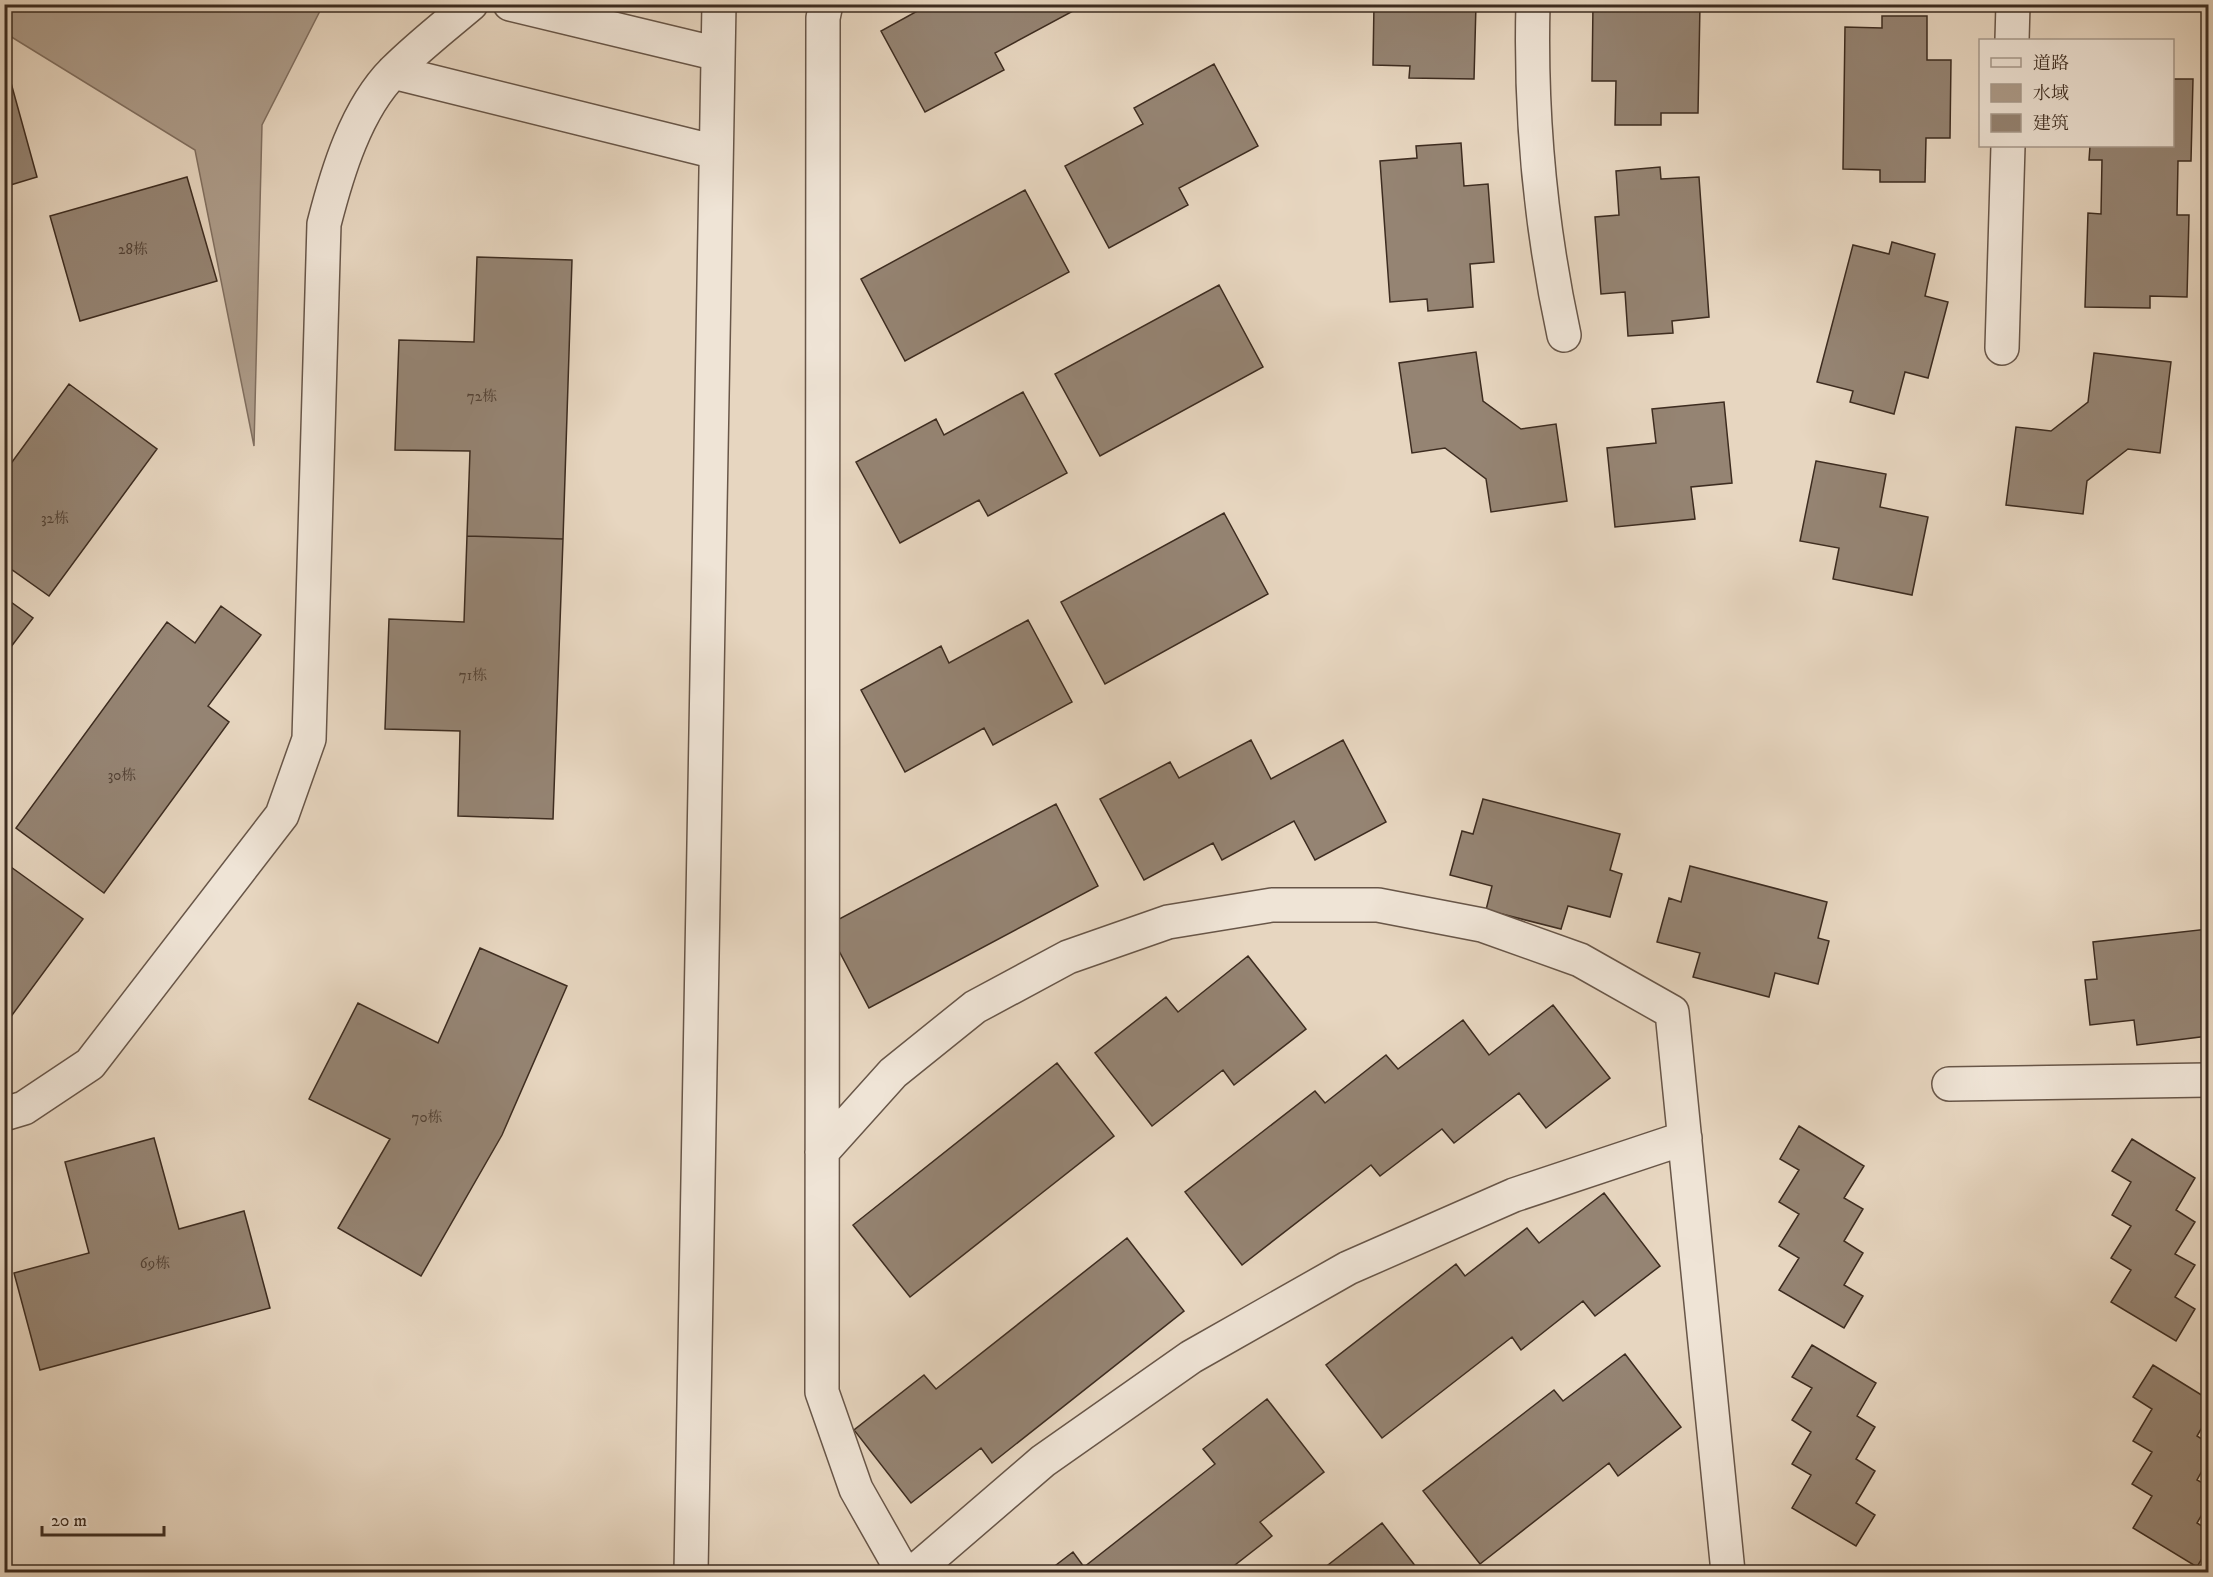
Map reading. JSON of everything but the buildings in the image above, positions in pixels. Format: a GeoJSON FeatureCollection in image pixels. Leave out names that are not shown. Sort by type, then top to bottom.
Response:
{"type":"FeatureCollection","features":[{"type":"Feature","properties":{"kind":"street"},"geometry":{"type":"LineString","coordinates":[[4,1114],[24,1108],[90,1064],[282,815],[309,739],[324,224],[338,170],[361,119],[393,72],[471,4]]}},
{"type":"Feature","properties":{"kind":"street"},"geometry":{"type":"LineString","coordinates":[[510,4],[718,54]]}},
{"type":"Feature","properties":{"kind":"street"},"geometry":{"type":"LineString","coordinates":[[691,1572],[719,4]]}},
{"type":"Feature","properties":{"kind":"street"},"geometry":{"type":"LineString","coordinates":[[826,4],[823,18],[822,1392],[856,1489],[903,1572]]}},
{"type":"Feature","properties":{"kind":"street"},"geometry":{"type":"LineString","coordinates":[[1533,4],[1533,124],[1539,195],[1564,335]]}},
{"type":"Feature","properties":{"kind":"street"},"geometry":{"type":"LineString","coordinates":[[2012,39],[2013,4]]}},
{"type":"Feature","properties":{"kind":"street"},"geometry":{"type":"LineString","coordinates":[[393,72],[716,152]]}},
{"type":"Feature","properties":{"kind":"street"},"geometry":{"type":"LineString","coordinates":[[2002,348],[2008,147]]}},
{"type":"Feature","properties":{"kind":"street"},"geometry":{"type":"LineString","coordinates":[[822,1152],[893,1073],[986,1001],[1068,957],[1168,922],[1272,905],[1378,905],[1482,925],[1581,960],[1672,1012],[1728,1572]]}},
{"type":"Feature","properties":{"kind":"street"},"geometry":{"type":"LineString","coordinates":[[1949,1084],[2208,1080]]}},
{"type":"Feature","properties":{"kind":"street"},"geometry":{"type":"LineString","coordinates":[[914,1572],[1043,1461],[1191,1358],[1348,1268],[1514,1195],[1684,1138]]}},
{"type":"Feature","properties":{"kind":"water"},"geometry":{"type":"Polygon","coordinates":[[[4,5],[323,5],[262,125],[254,446],[195,150],[5,33],[4,5]]]}}]}
